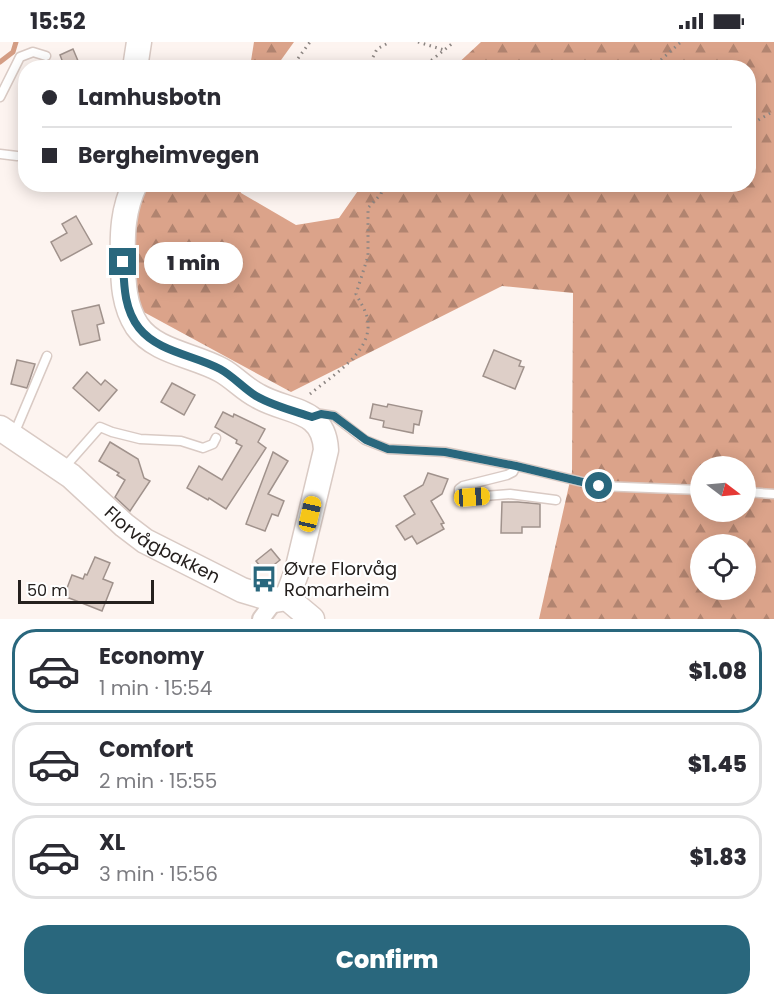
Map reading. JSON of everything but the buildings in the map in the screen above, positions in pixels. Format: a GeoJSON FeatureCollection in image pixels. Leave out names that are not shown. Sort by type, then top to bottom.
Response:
{"type":"FeatureCollection","features":[{"type":"Feature","properties":{"kind":"street"},"geometry":{"type":"LineString","coordinates":[[136,60],[139,42]]}},
{"type":"Feature","properties":{"kind":"street"},"geometry":{"type":"LineString","coordinates":[[132,192],[124,215],[123,262],[129,310],[138,326],[147,337],[163,346],[220,369],[233,376],[257,396],[301,413],[324,432],[326,450],[297,571],[274,606],[312,619]]}},
{"type":"Feature","properties":{"kind":"street","name":"Florvågbakken"},"geometry":{"type":"LineString","coordinates":[[6,432],[63,470],[145,541],[274,606]]}},
{"type":"Feature","properties":{"kind":"lane"},"geometry":{"type":"LineString","coordinates":[[18,60],[20,57],[33,52],[46,57]]}},
{"type":"Feature","properties":{"kind":"lane"},"geometry":{"type":"LineString","coordinates":[[0,97],[18,61]]}},
{"type":"Feature","properties":{"kind":"lane"},"geometry":{"type":"LineString","coordinates":[[0,154],[17,156]]}},
{"type":"Feature","properties":{"kind":"lane","name":"Florvågbakken"},"geometry":{"type":"LineString","coordinates":[[6,432],[47,356]]}},
{"type":"Feature","properties":{"kind":"lane"},"geometry":{"type":"LineString","coordinates":[[301,413],[334,416],[366,440],[388,449],[445,452],[599,486],[690,490]]}},
{"type":"Feature","properties":{"kind":"lane"},"geometry":{"type":"LineString","coordinates":[[63,470],[100,427],[128,437],[181,441],[203,448],[213,444],[216,438]]}},
{"type":"Feature","properties":{"kind":"lane"},"geometry":{"type":"LineString","coordinates":[[516,466],[513,472],[507,475],[463,486],[459,489],[459,495],[472,497],[510,494],[556,500]]}},
{"type":"Feature","properties":{"kind":"lane"},"geometry":{"type":"LineString","coordinates":[[756,493],[774,494]]}},
{"type":"Feature","properties":{"kind":"path"},"geometry":{"type":"LineString","coordinates":[[297,60],[310,42]]}},
{"type":"Feature","properties":{"kind":"path"},"geometry":{"type":"LineString","coordinates":[[373,57],[377,49],[390,42]]}},
{"type":"Feature","properties":{"kind":"path"},"geometry":{"type":"LineString","coordinates":[[418,42],[444,51]]}},
{"type":"Feature","properties":{"kind":"path"},"geometry":{"type":"LineString","coordinates":[[432,60],[454,42]]}},
{"type":"Feature","properties":{"kind":"path"},"geometry":{"type":"LineString","coordinates":[[661,60],[681,42]]}},
{"type":"Feature","properties":{"kind":"path"},"geometry":{"type":"LineString","coordinates":[[756,121],[774,111]]}},
{"type":"Feature","properties":{"kind":"path"},"geometry":{"type":"LineString","coordinates":[[301,413],[356,356],[366,339],[369,323],[356,294],[368,256],[368,208],[382,192]]}},
{"type":"Feature","properties":{"kind":"green space"},"geometry":{"type":"Polygon","coordinates":[[[254,42],[294,42],[281,60],[251,60],[254,42]]]}},
{"type":"Feature","properties":{"kind":"green space"},"geometry":{"type":"Polygon","coordinates":[[[481,42],[774,42],[774,619],[539,619],[572,472],[573,293],[502,286],[291,392],[140,310],[123,233],[128,192],[241,192],[296,225],[339,218],[357,192],[756,192],[756,60],[462,60],[481,42]]]}},
{"type":"Feature","properties":{"kind":"waterway"},"geometry":{"type":"LineString","coordinates":[[0,62],[13,52],[16,42]]}},
{"type":"Feature","properties":{"kind":"place","name":"Øvre Florvåg Romarheim"},"geometry":{"type":"Point","coordinates":[264,579]}},
{"type":"Feature","properties":{"kind":"route"},"geometry":{"type":"LineString","coordinates":[[123,262],[124,288],[129,310],[147,337],[163,346],[220,369],[233,376],[257,396],[312,417],[321,414],[334,416],[366,440],[388,449],[445,452],[599,486]]}}]}
